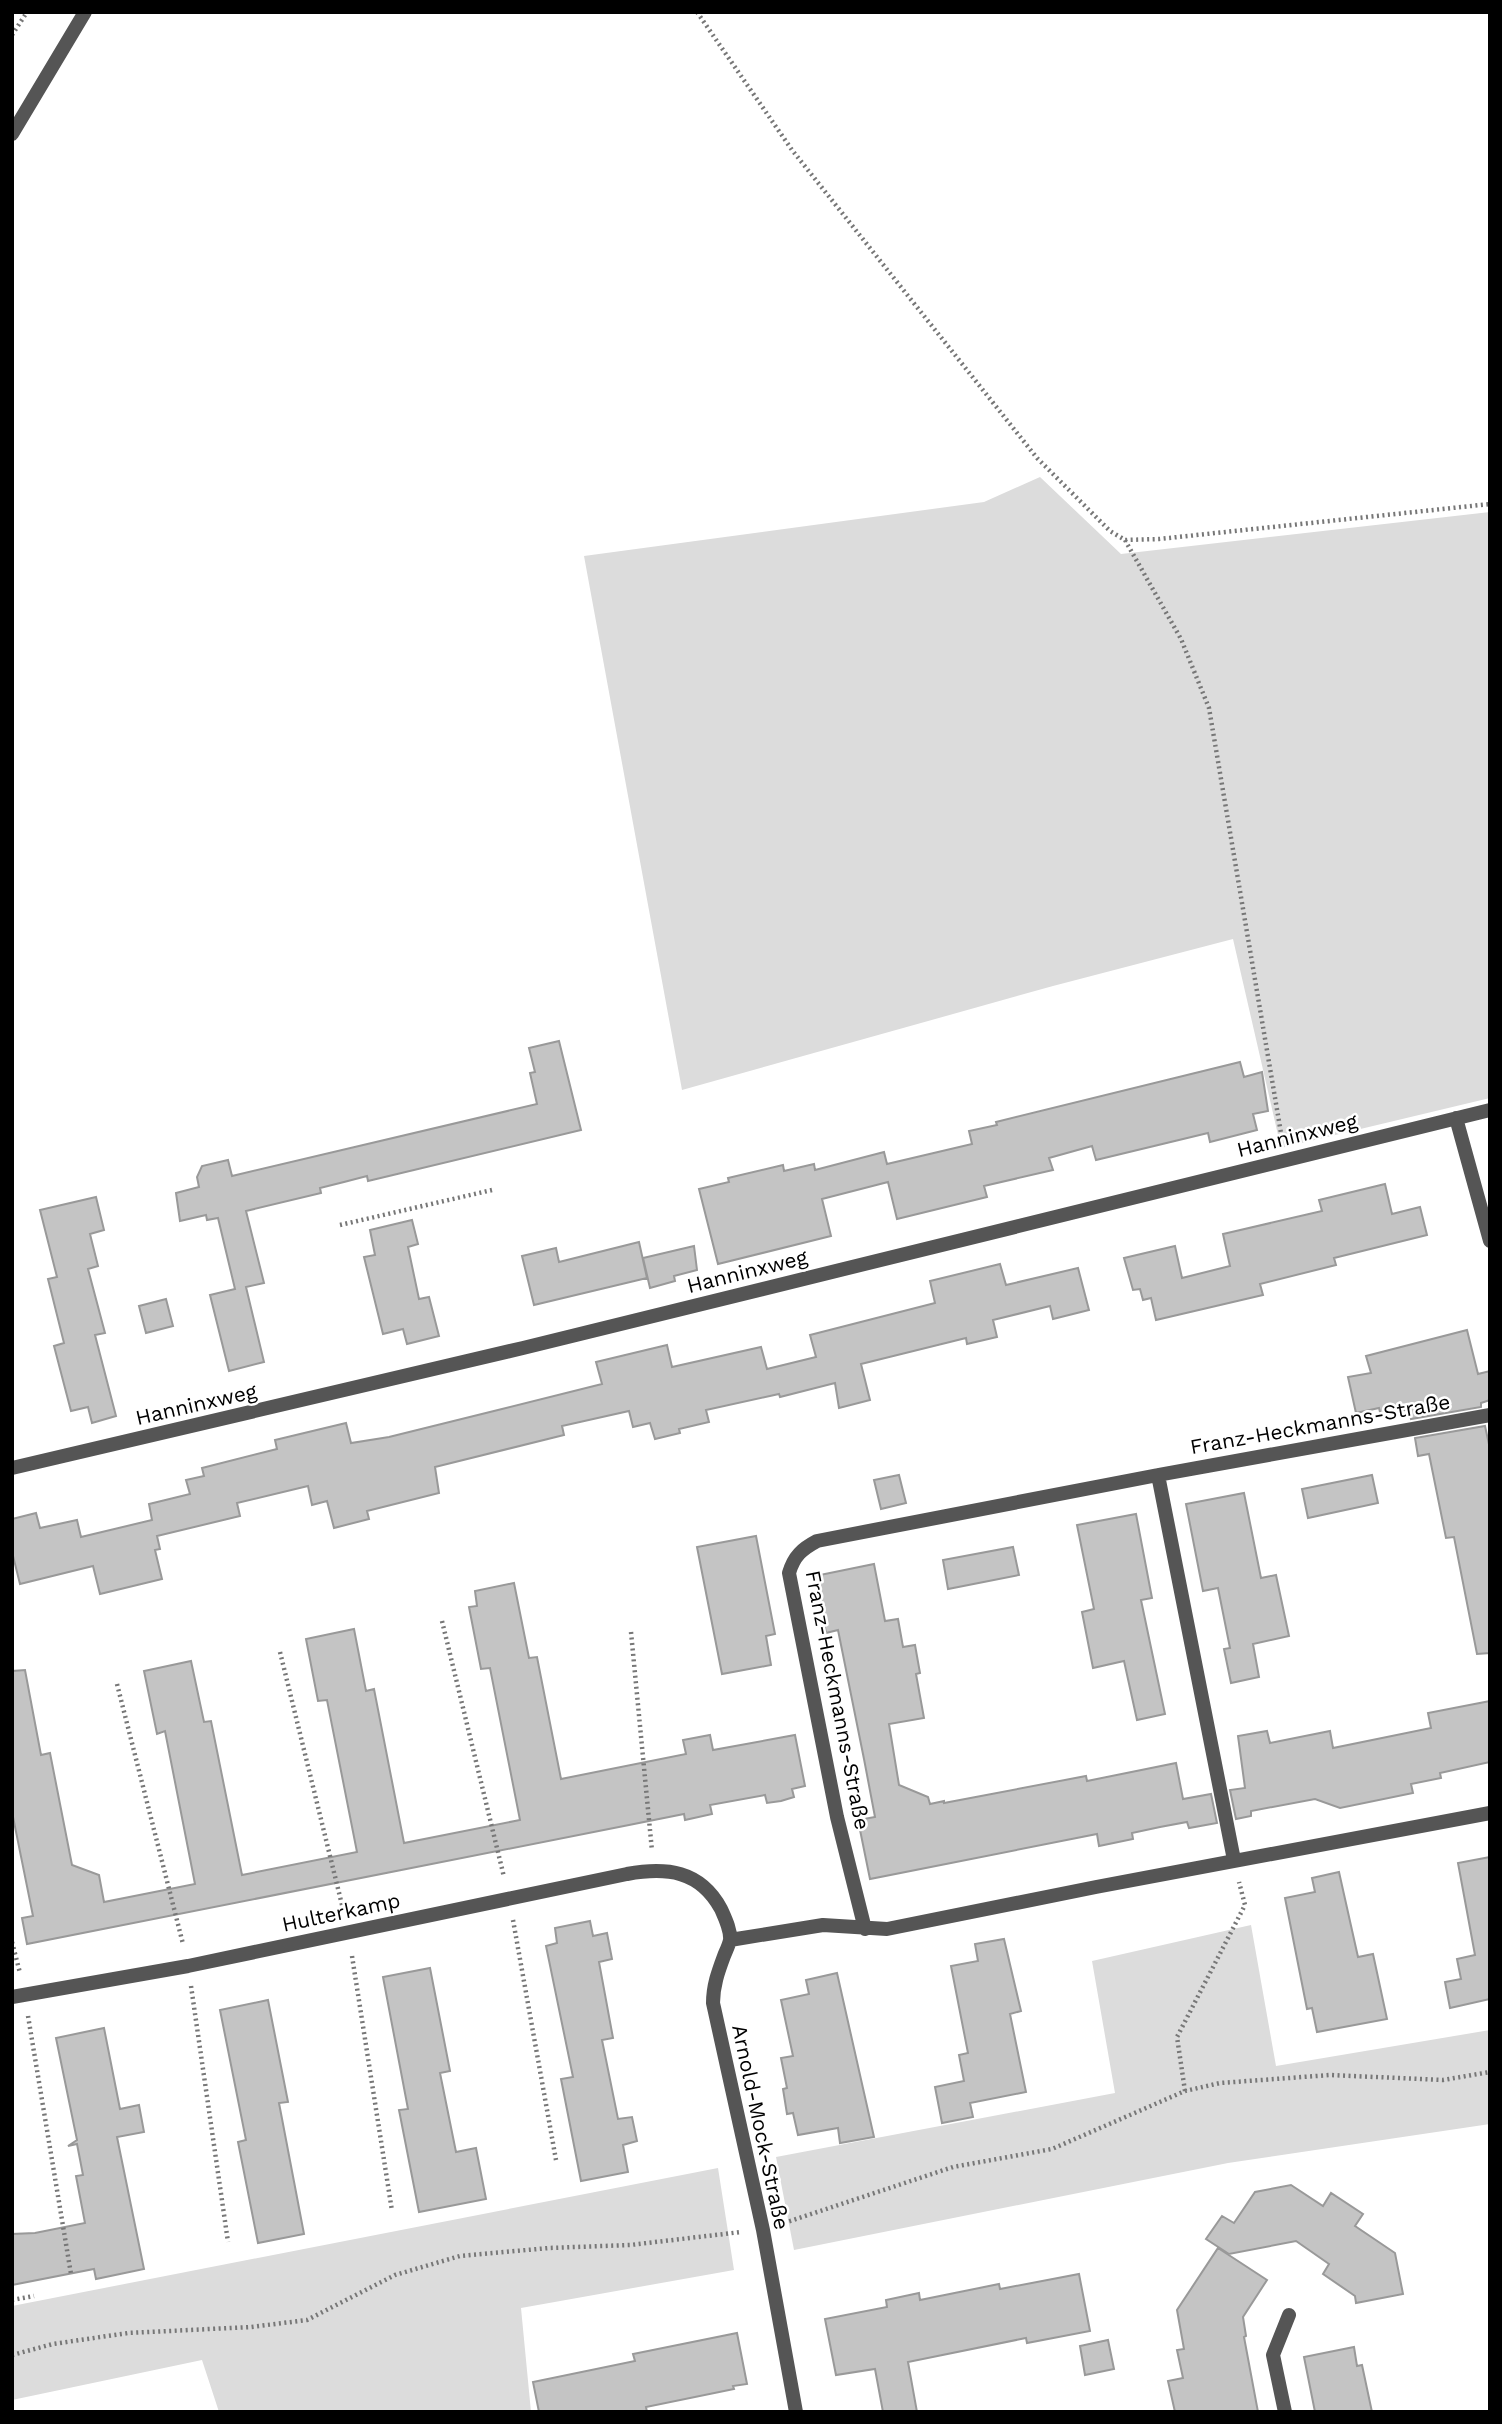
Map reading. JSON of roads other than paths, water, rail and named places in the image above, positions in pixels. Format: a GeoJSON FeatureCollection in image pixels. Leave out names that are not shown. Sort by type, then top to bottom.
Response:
{"type":"FeatureCollection","features":[{"type":"Feature","properties":{"kind":"street"},"geometry":{"type":"LineString","coordinates":[[12,134],[85,12]]}},
{"type":"Feature","properties":{"kind":"street","name":"Hanninxweg"},"geometry":{"type":"LineString","coordinates":[[12,1468],[523,1348],[1490,1110]]}},
{"type":"Feature","properties":{"kind":"street"},"geometry":{"type":"LineString","coordinates":[[1456,1118],[1490,1241]]}},
{"type":"Feature","properties":{"kind":"street","name":"Franz-Heckmanns-Straße"},"geometry":{"type":"LineString","coordinates":[[865,1929],[837,1817],[789,1573],[793,1560],[803,1549],[817,1542],[1158,1475],[1490,1415]]}},
{"type":"Feature","properties":{"kind":"street"},"geometry":{"type":"LineString","coordinates":[[1158,1475],[1234,1860]]}},
{"type":"Feature","properties":{"kind":"street"},"geometry":{"type":"LineString","coordinates":[[730,1940],[823,1925],[887,1929],[1234,1860],[1490,1813]]}},
{"type":"Feature","properties":{"kind":"street","name":"Hulterkamp"},"geometry":{"type":"LineString","coordinates":[[19,1996],[188,1966],[653,1869],[679,1874],[708,1890],[727,1920],[730,1940]]}},
{"type":"Feature","properties":{"kind":"street","name":"Arnold-Mock-Straße"},"geometry":{"type":"LineString","coordinates":[[730,1940],[713,1986],[713,2003],[762,2230],[796,2412]]}},
{"type":"Feature","properties":{"kind":"street"},"geometry":{"type":"LineString","coordinates":[[1285,2412],[1273,2355],[1289,2315]]}}]}
